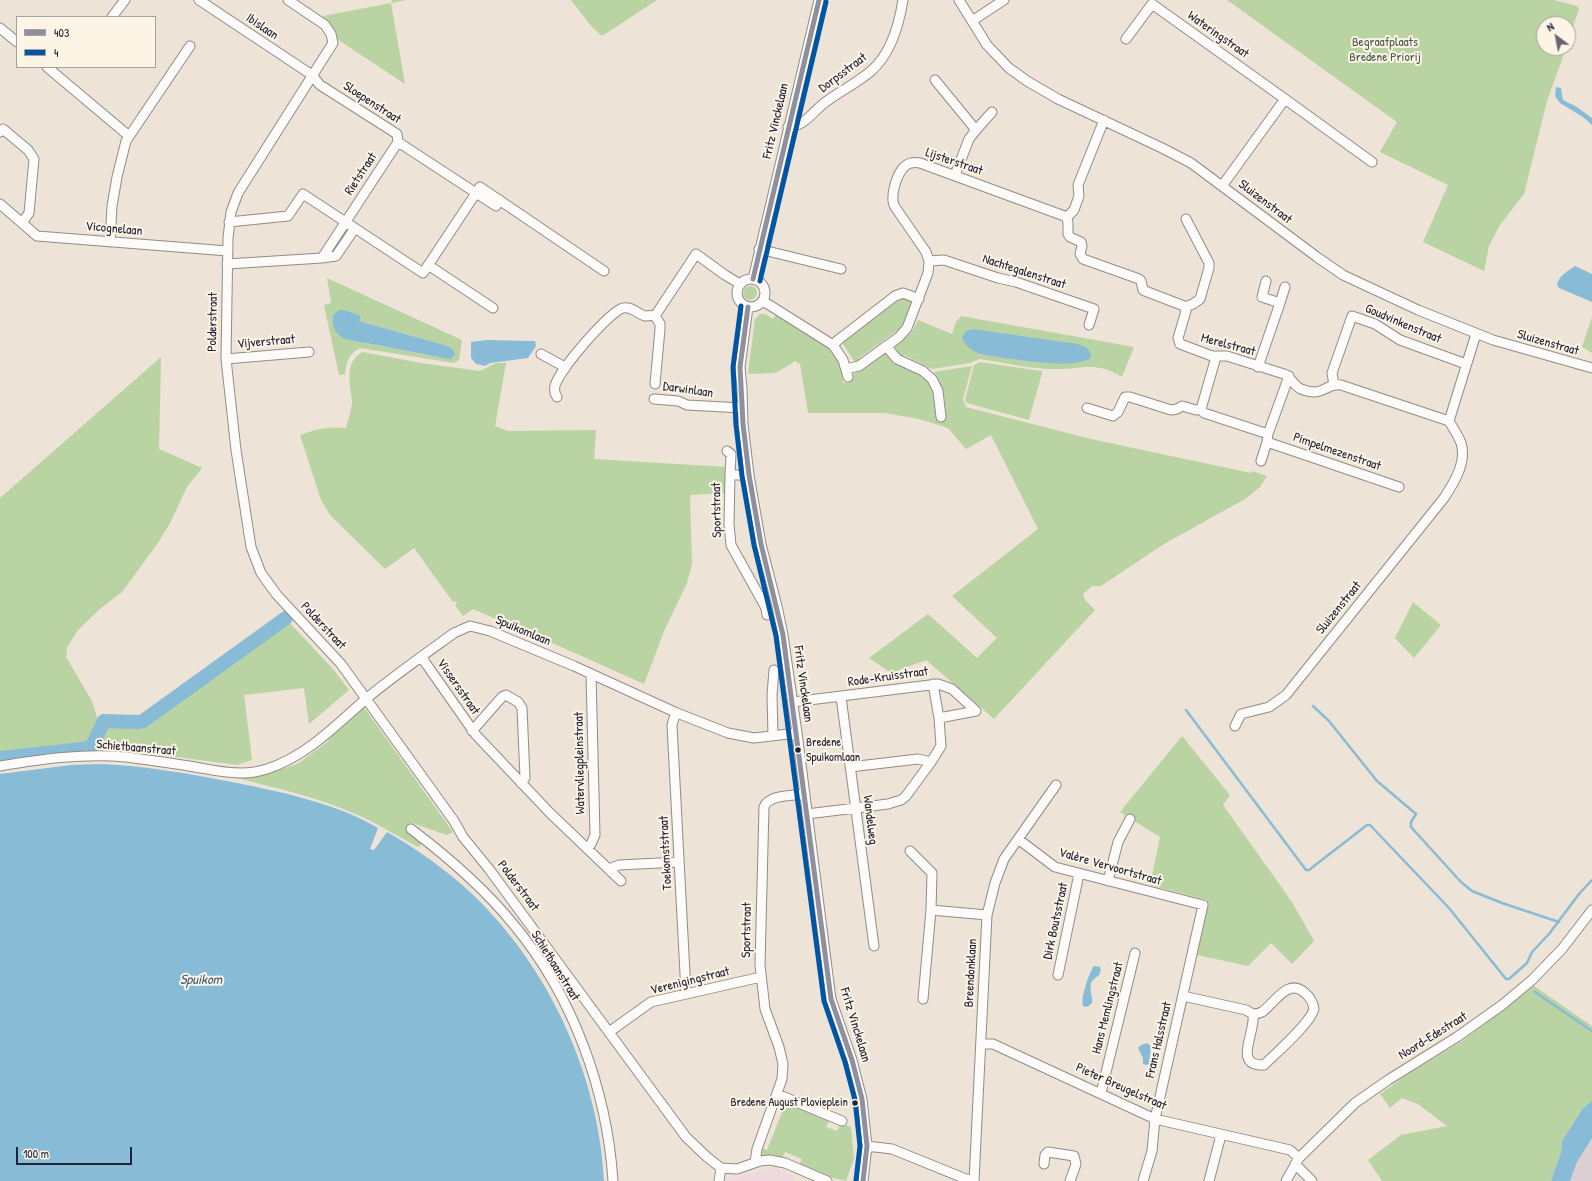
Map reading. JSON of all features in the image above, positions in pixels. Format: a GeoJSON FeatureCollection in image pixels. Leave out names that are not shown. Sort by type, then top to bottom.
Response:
{"type":"FeatureCollection","features":[{"type":"Feature","properties":{"kind":"street"},"geometry":{"type":"LineString","coordinates":[[113,16],[125,0]]}},
{"type":"Feature","properties":{"kind":"street","name":"Ibislaan"},"geometry":{"type":"LineString","coordinates":[[199,0],[312,75]]}},
{"type":"Feature","properties":{"kind":"street","name":"Polderstraat"},"geometry":{"type":"LineString","coordinates":[[288,0],[326,25],[331,34],[333,43],[238,193],[231,212],[227,264],[226,359],[236,450],[251,546],[261,573],[276,595],[340,664],[367,699],[454,821],[463,837],[489,869],[686,1137],[707,1158],[721,1168]]}},
{"type":"Feature","properties":{"kind":"street","name":"Fritz Vinckelaan"},"geometry":{"type":"LineString","coordinates":[[753,279],[819,0]]}},
{"type":"Feature","properties":{"kind":"street","name":"Dorpsstraat"},"geometry":{"type":"LineString","coordinates":[[788,127],[795,127],[801,124],[824,104],[876,66],[885,54],[894,36],[902,0]]}},
{"type":"Feature","properties":{"kind":"street","name":"Sluizenstraat"},"geometry":{"type":"LineString","coordinates":[[959,0],[987,45],[1000,60],[1015,73],[1058,100],[1104,120],[1178,156],[1222,186],[1343,275],[1418,310],[1476,334],[1504,344],[1592,368]]}},
{"type":"Feature","properties":{"kind":"street"},"geometry":{"type":"LineString","coordinates":[[972,21],[1004,0]]}},
{"type":"Feature","properties":{"kind":"street","name":"Wateringstraat"},"geometry":{"type":"LineString","coordinates":[[1126,39],[1152,4],[1372,162]]}},
{"type":"Feature","properties":{"kind":"street"},"geometry":{"type":"LineString","coordinates":[[0,28],[16,41]]}},
{"type":"Feature","properties":{"kind":"street"},"geometry":{"type":"LineString","coordinates":[[110,242],[112,206],[117,177],[126,141],[190,46]]}},
{"type":"Feature","properties":{"kind":"street"},"geometry":{"type":"LineString","coordinates":[[49,68],[129,136]]}},
{"type":"Feature","properties":{"kind":"street","name":"Sloepenstraat"},"geometry":{"type":"LineString","coordinates":[[312,75],[320,85],[397,134],[398,142],[476,192],[480,187],[604,271]]}},
{"type":"Feature","properties":{"kind":"street"},"geometry":{"type":"LineString","coordinates":[[935,80],[976,130]]}},
{"type":"Feature","properties":{"kind":"street"},"geometry":{"type":"LineString","coordinates":[[1222,186],[1285,99]]}},
{"type":"Feature","properties":{"kind":"street"},"geometry":{"type":"LineString","coordinates":[[955,175],[968,139],[992,112]]}},
{"type":"Feature","properties":{"kind":"street"},"geometry":{"type":"LineString","coordinates":[[1104,120],[1078,185],[1080,195],[1074,210],[1067,217],[1068,234],[1081,242],[1082,246],[1080,254],[1083,259],[1139,279],[1143,290],[1145,291],[1182,304],[1185,307],[1193,304],[1200,299],[1211,258],[1186,219]]}},
{"type":"Feature","properties":{"kind":"street"},"geometry":{"type":"LineString","coordinates":[[0,132],[3,129],[28,150],[34,159],[29,213],[22,223]]}},
{"type":"Feature","properties":{"kind":"street","name":"Rietstraat"},"geometry":{"type":"LineString","coordinates":[[322,258],[398,142]]}},
{"type":"Feature","properties":{"kind":"street","name":"Lijsterstraat"},"geometry":{"type":"LineString","coordinates":[[929,261],[925,250],[894,206],[892,200],[893,192],[902,170],[912,162],[920,163],[955,175],[1067,217]]}},
{"type":"Feature","properties":{"kind":"street"},"geometry":{"type":"LineString","coordinates":[[230,222],[288,216],[302,194],[423,273],[476,192]]}},
{"type":"Feature","properties":{"kind":"street","name":"Vicognelaan"},"geometry":{"type":"LineString","coordinates":[[0,218],[3,207],[37,236],[228,251]]}},
{"type":"Feature","properties":{"kind":"street"},"geometry":{"type":"LineString","coordinates":[[227,264],[336,256],[355,228]]}},
{"type":"Feature","properties":{"kind":"street"},"geometry":{"type":"LineString","coordinates":[[760,249],[841,269]]}},
{"type":"Feature","properties":{"kind":"street"},"geometry":{"type":"LineString","coordinates":[[655,316],[696,254],[725,276],[740,284]]}},
{"type":"Feature","properties":{"kind":"street","name":"Nachtegalenstraat"},"geometry":{"type":"LineString","coordinates":[[929,261],[942,259],[998,278],[1016,282],[1094,309],[1089,325]]}},
{"type":"Feature","properties":{"kind":"street"},"geometry":{"type":"LineString","coordinates":[[763,300],[833,345],[840,354],[847,373],[886,346],[907,328],[928,273],[929,261]]}},
{"type":"Feature","properties":{"kind":"street"},"geometry":{"type":"LineString","coordinates":[[428,265],[493,308]]}},
{"type":"Feature","properties":{"kind":"street"},"geometry":{"type":"LineString","coordinates":[[753,279],[759,282],[764,288],[764,295],[763,300],[756,306],[748,307],[742,304],[737,298],[737,291],[740,284],[746,280],[753,279]]}},
{"type":"Feature","properties":{"kind":"street"},"geometry":{"type":"LineString","coordinates":[[1266,281],[1262,297],[1280,303]]}},
{"type":"Feature","properties":{"kind":"street"},"geometry":{"type":"LineString","coordinates":[[1258,366],[1285,286]]}},
{"type":"Feature","properties":{"kind":"street"},"geometry":{"type":"LineString","coordinates":[[833,345],[895,296],[903,293],[918,299]]}},
{"type":"Feature","properties":{"kind":"street","name":"Fritz Vinckelaan"},"geometry":{"type":"LineString","coordinates":[[748,307],[740,367],[742,408],[749,475],[761,544],[777,606],[793,702],[831,1000],[858,1081],[862,1099],[867,1146],[863,1181]]}},
{"type":"Feature","properties":{"kind":"street","name":"Merelstraat"},"geometry":{"type":"LineString","coordinates":[[1185,307],[1186,314],[1178,338],[1178,342],[1184,346],[1216,357],[1227,356],[1289,376],[1298,387],[1312,392],[1319,392],[1334,385]]}},
{"type":"Feature","properties":{"kind":"street"},"geometry":{"type":"LineString","coordinates":[[557,397],[555,385],[569,360],[622,308],[629,308],[646,316],[655,316],[659,320],[660,329],[655,384]]}},
{"type":"Feature","properties":{"kind":"street","name":"Goudvinkenstraat"},"geometry":{"type":"LineString","coordinates":[[1334,385],[1332,373],[1352,316],[1375,324],[1400,340],[1466,364]]}},
{"type":"Feature","properties":{"kind":"street"},"geometry":{"type":"LineString","coordinates":[[1334,385],[1347,386],[1449,421],[1476,334]]}},
{"type":"Feature","properties":{"kind":"street"},"geometry":{"type":"LineString","coordinates":[[886,346],[897,359],[923,371],[932,379],[938,391],[941,417]]}},
{"type":"Feature","properties":{"kind":"street","name":"Vijverstraat"},"geometry":{"type":"LineString","coordinates":[[226,359],[309,352]]}},
{"type":"Feature","properties":{"kind":"street"},"geometry":{"type":"LineString","coordinates":[[541,354],[566,366]]}},
{"type":"Feature","properties":{"kind":"street"},"geometry":{"type":"LineString","coordinates":[[1201,409],[1216,357]]}},
{"type":"Feature","properties":{"kind":"street"},"geometry":{"type":"LineString","coordinates":[[1261,461],[1289,376]]}},
{"type":"Feature","properties":{"kind":"street","name":"Pimpelmezenstraat"},"geometry":{"type":"LineString","coordinates":[[1087,408],[1113,416],[1118,412],[1125,397],[1171,410],[1182,406],[1196,410],[1201,409],[1204,413],[1399,487]]}},
{"type":"Feature","properties":{"kind":"street","name":"Darwinlaan"},"geometry":{"type":"LineString","coordinates":[[654,399],[678,401],[687,405],[742,408]]}},
{"type":"Feature","properties":{"kind":"street","name":"Sluizenstraat"},"geometry":{"type":"LineString","coordinates":[[1235,726],[1241,714],[1269,707],[1286,695],[1444,498],[1457,477],[1462,455],[1461,445],[1449,421]]}},
{"type":"Feature","properties":{"kind":"street","name":"Sportstraat"},"geometry":{"type":"LineString","coordinates":[[727,451],[731,454],[729,524],[731,545],[767,612],[777,606]]}},
{"type":"Feature","properties":{"kind":"street","name":"Sportstraat"},"geometry":{"type":"LineString","coordinates":[[730,475],[749,475]]}},
{"type":"Feature","properties":{"kind":"street","name":"Spuikomlaan"},"geometry":{"type":"LineString","coordinates":[[270,768],[291,759],[309,748],[367,699],[460,630],[470,626],[490,631],[677,713],[734,734],[754,738],[797,733]]}},
{"type":"Feature","properties":{"kind":"street","name":"Vissersstraat"},"geometry":{"type":"LineString","coordinates":[[422,658],[472,731],[550,814],[621,881]]}},
{"type":"Feature","properties":{"kind":"street"},"geometry":{"type":"LineString","coordinates":[[774,670],[772,695],[774,736]]}},
{"type":"Feature","properties":{"kind":"street","name":"Watervliegpleinstraat"},"geometry":{"type":"LineString","coordinates":[[587,848],[595,836],[591,674]]}},
{"type":"Feature","properties":{"kind":"street"},"geometry":{"type":"LineString","coordinates":[[807,814],[888,804],[901,800],[931,762],[940,746],[939,718],[933,684]]}},
{"type":"Feature","properties":{"kind":"street","name":"Rode-Kruisstraat"},"geometry":{"type":"LineString","coordinates":[[793,702],[941,684],[952,689],[976,711],[939,718]]}},
{"type":"Feature","properties":{"kind":"street","name":"Vissersstraat"},"geometry":{"type":"LineString","coordinates":[[472,731],[502,697],[506,695],[518,702],[522,708],[525,778],[521,783]]}},
{"type":"Feature","properties":{"kind":"street","name":"Wandelweg"},"geometry":{"type":"LineString","coordinates":[[841,697],[874,946]]}},
{"type":"Feature","properties":{"kind":"street","name":"Toekomststraat"},"geometry":{"type":"LineString","coordinates":[[677,713],[672,725],[686,994]]}},
{"type":"Feature","properties":{"kind":"street","name":"Schietbaanstraat"},"geometry":{"type":"LineString","coordinates":[[0,766],[60,757],[94,756],[125,757],[229,773],[253,772],[270,768]]}},
{"type":"Feature","properties":{"kind":"street"},"geometry":{"type":"LineString","coordinates":[[850,767],[918,759],[931,762]]}},
{"type":"Feature","properties":{"kind":"street","name":"Breendonklaan"},"geometry":{"type":"LineString","coordinates":[[974,1180],[987,915],[995,883],[1004,859],[1056,786]]}},
{"type":"Feature","properties":{"kind":"street","name":"Sportstraat"},"geometry":{"type":"LineString","coordinates":[[756,1162],[757,1148],[782,1079],[783,1064],[779,1047],[767,1016],[761,978],[760,924],[764,807],[772,798],[805,794]]}},
{"type":"Feature","properties":{"kind":"street"},"geometry":{"type":"LineString","coordinates":[[1108,881],[1118,842],[1130,819]]}},
{"type":"Feature","properties":{"kind":"street","name":"Schietbaanstraat"},"geometry":{"type":"LineString","coordinates":[[411,829],[428,842],[493,901],[519,932],[558,990],[576,1029],[597,1086],[609,1141],[613,1181]]}},
{"type":"Feature","properties":{"kind":"street","name":"Valère Vervoortstraat"},"geometry":{"type":"LineString","coordinates":[[1018,839],[1055,867],[1203,905]]}},
{"type":"Feature","properties":{"kind":"street"},"geometry":{"type":"LineString","coordinates":[[910,851],[932,873],[931,910],[923,999]]}},
{"type":"Feature","properties":{"kind":"street"},"geometry":{"type":"LineString","coordinates":[[609,869],[619,865],[679,862]]}},
{"type":"Feature","properties":{"kind":"street","name":"Dirk Boutsstraat"},"geometry":{"type":"LineString","coordinates":[[1058,975],[1079,874]]}},
{"type":"Feature","properties":{"kind":"street","name":"Frans Halsstraat"},"geometry":{"type":"LineString","coordinates":[[1143,1181],[1152,1151],[1155,1119],[1203,905]]}},
{"type":"Feature","properties":{"kind":"street"},"geometry":{"type":"LineString","coordinates":[[931,910],[987,915]]}},
{"type":"Feature","properties":{"kind":"street","name":"Noord-Edestraat"},"geometry":{"type":"LineString","coordinates":[[1286,1181],[1297,1161],[1342,1116],[1370,1092],[1457,1037],[1520,990],[1562,949],[1592,910]]}},
{"type":"Feature","properties":{"kind":"street","name":"Hans Memlingstraat"},"geometry":{"type":"LineString","coordinates":[[1101,1093],[1135,953]]}},
{"type":"Feature","properties":{"kind":"street","name":"Verenigingstraat"},"geometry":{"type":"LineString","coordinates":[[609,1032],[651,1002],[761,978]]}},
{"type":"Feature","properties":{"kind":"street"},"geometry":{"type":"LineString","coordinates":[[1182,996],[1246,1010],[1253,1014],[1262,1012],[1283,992],[1293,988],[1302,990],[1310,997],[1314,1009],[1309,1018],[1264,1065],[1250,1063],[1247,1059],[1247,1052],[1254,1022],[1253,1014]]}},
{"type":"Feature","properties":{"kind":"street","name":"Pieter Breugelstraat"},"geometry":{"type":"LineString","coordinates":[[981,1044],[993,1044],[1155,1119],[1290,1150],[1312,1181]]}},
{"type":"Feature","properties":{"kind":"street"},"geometry":{"type":"LineString","coordinates":[[777,1094],[842,1121]]}},
{"type":"Feature","properties":{"kind":"street"},"geometry":{"type":"LineString","coordinates":[[1209,1181],[1221,1134]]}},
{"type":"Feature","properties":{"kind":"street"},"geometry":{"type":"LineString","coordinates":[[867,1146],[892,1149],[966,1179],[974,1180]]}},
{"type":"Feature","properties":{"kind":"street"},"geometry":{"type":"LineString","coordinates":[[1044,1164],[1045,1155],[1048,1152],[1074,1156],[1076,1164],[1070,1181]]}},
{"type":"Feature","properties":{"kind":"street"},"geometry":{"type":"LineString","coordinates":[[719,1181],[721,1168],[737,1169],[764,1160],[780,1162],[827,1181]]}},
{"type":"Feature","properties":{"kind":"shaded area"},"geometry":{"type":"Polygon","coordinates":[[[1592,1138],[1592,1181],[1570,1181],[1577,1162],[1592,1138]]]}},
{"type":"Feature","properties":{"kind":"shaded area"},"geometry":{"type":"Polygon","coordinates":[[[773,1167],[796,1176],[793,1181],[724,1181],[773,1167]]]}},
{"type":"Feature","properties":{"kind":"green space"},"geometry":{"type":"Polygon","coordinates":[[[392,0],[407,0],[391,3],[392,0]]]}},
{"type":"Feature","properties":{"kind":"green space"},"geometry":{"type":"Polygon","coordinates":[[[571,0],[657,0],[602,36],[592,27],[571,0]]]}},
{"type":"Feature","properties":{"kind":"green space","name":"Begraafplaats Bredene Priorij"},"geometry":{"type":"Polygon","coordinates":[[[1227,0],[1554,0],[1577,6],[1579,9],[1576,18],[1576,16],[1536,16],[1536,56],[1563,56],[1547,101],[1524,194],[1500,225],[1489,246],[1484,271],[1423,242],[1448,185],[1380,152],[1397,122],[1227,0]]]}},
{"type":"Feature","properties":{"kind":"green space"},"geometry":{"type":"Polygon","coordinates":[[[391,3],[405,84],[337,39],[336,33],[323,16],[391,3]]]}},
{"type":"Feature","properties":{"kind":"green space"},"geometry":{"type":"Polygon","coordinates":[[[327,278],[462,340],[459,360],[454,363],[360,348],[349,358],[346,365],[345,374],[339,375],[324,305],[331,303],[327,278]],[[344,310],[365,343],[433,356],[452,358],[448,346],[359,321],[359,315],[344,310]]]}},
{"type":"Feature","properties":{"kind":"green space"},"geometry":{"type":"Polygon","coordinates":[[[747,286],[753,286],[757,290],[757,296],[753,300],[747,300],[743,296],[743,290],[747,286]]]}},
{"type":"Feature","properties":{"kind":"green space"},"geometry":{"type":"Polygon","coordinates":[[[899,297],[910,299],[913,303],[905,320],[899,329],[859,358],[860,361],[856,364],[841,341],[862,325],[863,327],[879,314],[878,312],[899,297]]]}},
{"type":"Feature","properties":{"kind":"green space"},"geometry":{"type":"Polygon","coordinates":[[[760,314],[765,314],[773,319],[776,315],[811,334],[828,346],[839,361],[843,383],[851,381],[853,375],[882,352],[890,354],[902,367],[918,374],[920,373],[926,377],[935,392],[933,393],[935,412],[946,411],[943,390],[939,380],[938,381],[936,378],[938,377],[934,372],[972,366],[963,399],[966,407],[1091,439],[1251,473],[1252,471],[1267,476],[1260,487],[1245,499],[1164,544],[1101,586],[1092,586],[1083,594],[1085,600],[1095,610],[994,719],[926,660],[891,673],[869,658],[928,614],[977,658],[997,638],[952,596],[1038,529],[991,435],[966,449],[948,428],[919,419],[885,413],[808,413],[800,364],[795,361],[776,373],[748,374],[755,319],[760,314]]]}},
{"type":"Feature","properties":{"kind":"green space"},"geometry":{"type":"Polygon","coordinates":[[[961,316],[1134,347],[1122,377],[1096,367],[1044,369],[979,359],[970,363],[932,369],[904,355],[902,357],[895,351],[895,347],[912,332],[918,320],[952,334],[956,322],[961,316]]]}},
{"type":"Feature","properties":{"kind":"green space"},"geometry":{"type":"Polygon","coordinates":[[[1592,317],[1592,353],[1582,347],[1592,317]]]}},
{"type":"Feature","properties":{"kind":"green space"},"geometry":{"type":"Polygon","coordinates":[[[362,352],[421,363],[480,371],[496,363],[506,363],[495,426],[508,431],[596,430],[594,459],[727,467],[726,493],[690,495],[692,564],[687,583],[665,629],[644,684],[473,609],[463,616],[455,605],[457,603],[455,601],[453,602],[414,548],[385,569],[330,515],[321,500],[300,435],[323,428],[346,428],[352,404],[350,368],[356,357],[362,352]]]}},
{"type":"Feature","properties":{"kind":"green space"},"geometry":{"type":"Polygon","coordinates":[[[161,357],[159,449],[202,468],[187,487],[170,523],[158,543],[122,592],[101,608],[78,630],[67,647],[66,657],[92,701],[98,720],[87,745],[0,755],[0,498],[161,357]]]}},
{"type":"Feature","properties":{"kind":"green space"},"geometry":{"type":"Polygon","coordinates":[[[980,362],[1041,371],[1042,373],[1029,420],[967,403],[965,400],[974,365],[980,362]]]}},
{"type":"Feature","properties":{"kind":"green space"},"geometry":{"type":"Polygon","coordinates":[[[1413,602],[1441,625],[1414,658],[1395,638],[1413,602]]]}},
{"type":"Feature","properties":{"kind":"green space"},"geometry":{"type":"Polygon","coordinates":[[[286,619],[333,669],[349,690],[309,724],[304,688],[244,695],[252,760],[237,765],[124,750],[94,748],[104,721],[137,724],[143,723],[286,619]]]}},
{"type":"Feature","properties":{"kind":"green space"},"geometry":{"type":"Polygon","coordinates":[[[363,706],[453,832],[447,835],[412,823],[415,829],[428,839],[418,847],[339,807],[296,793],[237,778],[264,775],[297,764],[326,743],[338,728],[363,706]]]}},
{"type":"Feature","properties":{"kind":"green space"},"geometry":{"type":"Polygon","coordinates":[[[1182,736],[1230,795],[1223,805],[1292,902],[1314,941],[1292,964],[1271,943],[1248,966],[1197,955],[1207,900],[1150,885],[1160,837],[1120,812],[1182,736]]]}},
{"type":"Feature","properties":{"kind":"green space"},"geometry":{"type":"Polygon","coordinates":[[[1534,986],[1592,1026],[1592,1101],[1583,1108],[1562,1141],[1561,1152],[1551,1181],[1382,1181],[1368,1160],[1401,1135],[1447,1126],[1418,1104],[1402,1098],[1390,1108],[1380,1094],[1405,1076],[1461,1042],[1534,986]]]}},
{"type":"Feature","properties":{"kind":"green space"},"geometry":{"type":"Polygon","coordinates":[[[786,1102],[829,1121],[826,1127],[837,1131],[841,1123],[851,1127],[854,1159],[846,1181],[825,1176],[799,1165],[802,1159],[785,1152],[782,1158],[763,1156],[761,1153],[761,1148],[767,1150],[786,1102]]]}},
{"type":"Feature","properties":{"kind":"water"},"geometry":{"type":"Polygon","coordinates":[[[1556,87],[1561,88],[1563,100],[1577,107],[1592,118],[1592,125],[1583,117],[1560,103],[1555,96],[1556,87]]]}},
{"type":"Feature","properties":{"kind":"water"},"geometry":{"type":"Polygon","coordinates":[[[1575,266],[1592,274],[1592,302],[1559,288],[1557,285],[1561,276],[1575,266]]]}},
{"type":"Feature","properties":{"kind":"water"},"geometry":{"type":"Polygon","coordinates":[[[339,310],[344,310],[359,315],[361,318],[359,321],[448,346],[455,354],[449,359],[345,339],[336,332],[333,326],[333,315],[339,310]]]}},
{"type":"Feature","properties":{"kind":"water"},"geometry":{"type":"Polygon","coordinates":[[[973,329],[1077,344],[1087,348],[1091,357],[1083,361],[1071,363],[1055,363],[980,354],[969,348],[962,338],[966,331],[973,329]]]}},
{"type":"Feature","properties":{"kind":"water"},"geometry":{"type":"Polygon","coordinates":[[[487,340],[535,341],[536,346],[528,358],[490,363],[485,366],[476,364],[471,358],[471,342],[487,340]]]}},
{"type":"Feature","properties":{"kind":"water","name":"Spuikom"},"geometry":{"type":"Polygon","coordinates":[[[101,764],[169,771],[237,783],[272,790],[328,806],[345,812],[378,828],[370,849],[374,850],[387,832],[420,852],[451,875],[498,921],[523,953],[545,988],[564,1024],[580,1062],[592,1101],[600,1141],[604,1181],[0,1181],[0,774],[71,765],[101,764]]]}},
{"type":"Feature","properties":{"kind":"water"},"geometry":{"type":"Polygon","coordinates":[[[1094,966],[1100,967],[1101,970],[1100,974],[1091,983],[1090,988],[1092,1003],[1087,1007],[1083,1006],[1082,1003],[1084,992],[1094,966]]]}},
{"type":"Feature","properties":{"kind":"water"},"geometry":{"type":"Polygon","coordinates":[[[1147,1043],[1151,1046],[1149,1064],[1146,1065],[1143,1064],[1143,1058],[1138,1048],[1147,1043]]]}},
{"type":"Feature","properties":{"kind":"water"},"geometry":{"type":"Polygon","coordinates":[[[1592,1101],[1592,1138],[1577,1162],[1570,1181],[1551,1181],[1561,1152],[1562,1141],[1583,1108],[1592,1101]]]}},
{"type":"Feature","properties":{"kind":"waterway"},"geometry":{"type":"LineString","coordinates":[[0,758],[91,748],[104,721],[143,721],[286,618]]}},
{"type":"Feature","properties":{"kind":"waterway"},"geometry":{"type":"LineString","coordinates":[[1313,706],[1329,721],[1377,781],[1416,814],[1411,822],[1411,827],[1461,882],[1472,891],[1502,903],[1559,922]]}},
{"type":"Feature","properties":{"kind":"waterway"},"geometry":{"type":"LineString","coordinates":[[1186,710],[1306,870],[1309,870],[1367,825],[1370,825],[1449,908],[1506,979],[1509,979],[1527,963],[1532,952],[1549,934],[1579,894],[1592,880]]}},
{"type":"Feature","properties":{"kind":"waterway"},"geometry":{"type":"LineString","coordinates":[[1535,992],[1592,1031]]}},
{"type":"Feature","properties":{"kind":"transit line","name":"403"},"geometry":{"type":"LineString","coordinates":[[753,279],[819,0]]}},
{"type":"Feature","properties":{"kind":"transit line","name":"4"},"geometry":{"type":"LineString","coordinates":[[760,281],[826,2]]}},
{"type":"Feature","properties":{"kind":"transit line","name":"4"},"geometry":{"type":"LineString","coordinates":[[741,306],[733,367],[736,425],[742,476],[754,545],[776,636],[824,1001],[845,1062],[855,1100],[860,1146],[856,1180]]}},
{"type":"Feature","properties":{"kind":"transit line","name":"403"},"geometry":{"type":"LineString","coordinates":[[748,307],[740,367],[743,424],[749,475],[761,544],[783,635],[831,999],[852,1060],[862,1099],[867,1146],[863,1181]]}},
{"type":"Feature","properties":{"kind":"place","name":"Bredene Spuikomlaan"},"geometry":{"type":"Point","coordinates":[798,750]}},
{"type":"Feature","properties":{"kind":"place","name":"Bredene August Plovieplein"},"geometry":{"type":"Point","coordinates":[855,1103]}}]}
